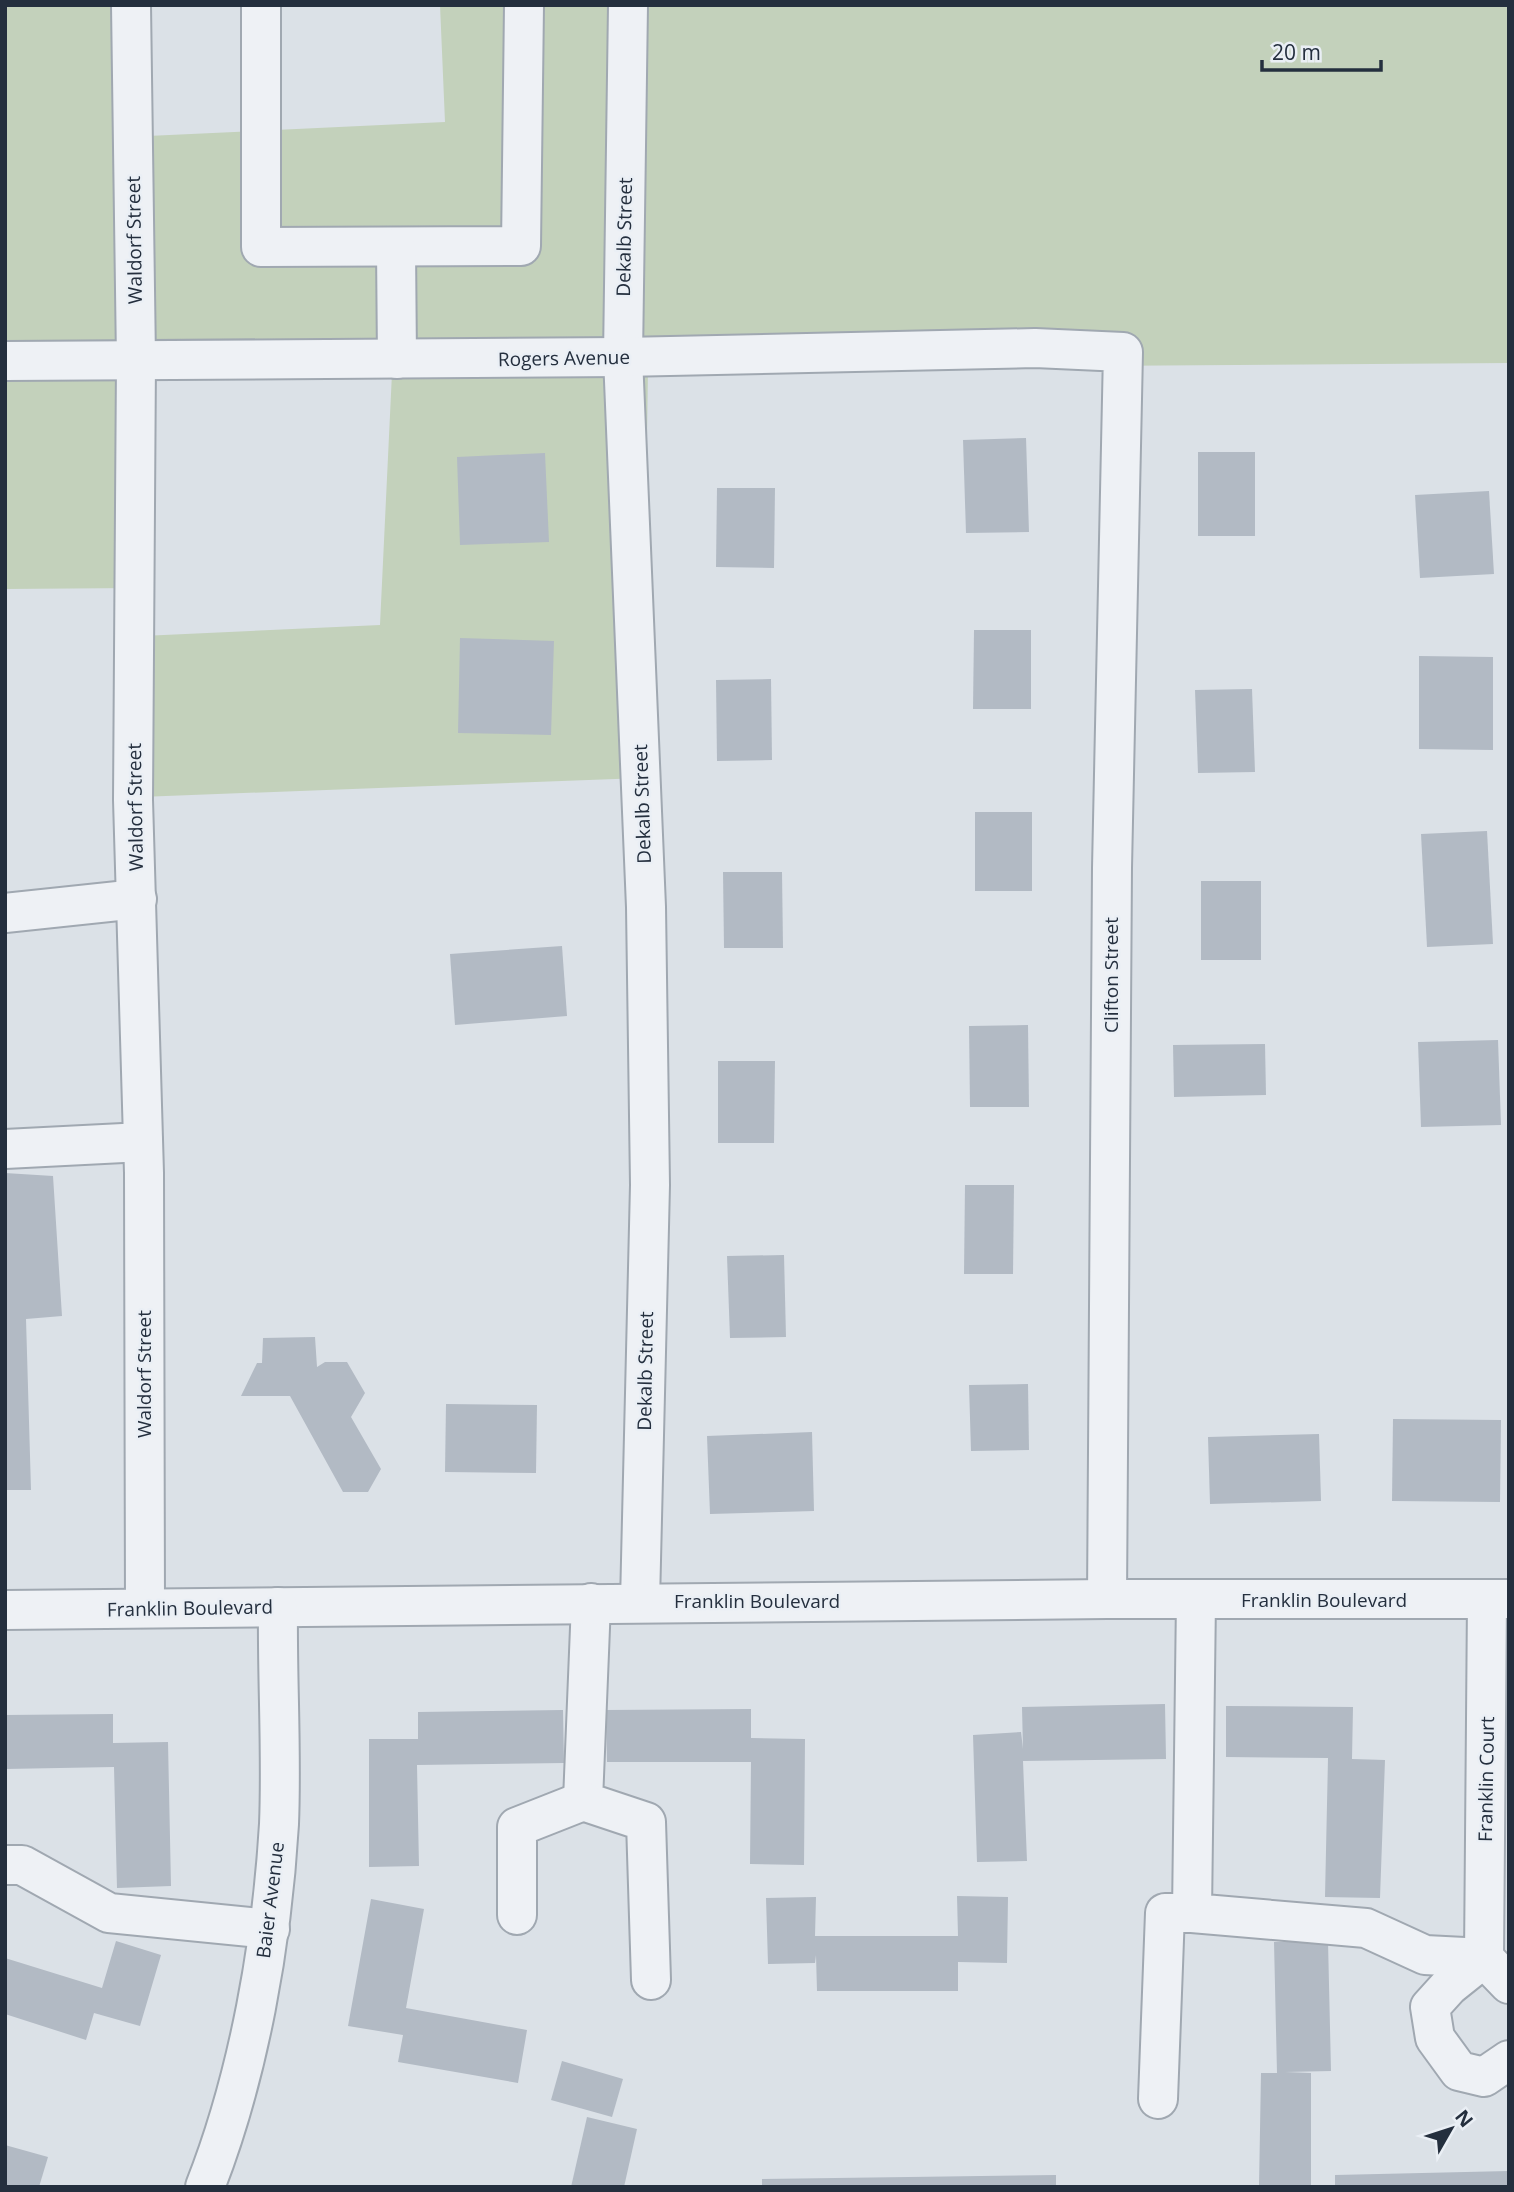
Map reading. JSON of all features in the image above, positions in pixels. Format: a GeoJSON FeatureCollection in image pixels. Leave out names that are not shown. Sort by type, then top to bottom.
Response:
{"type":"FeatureCollection","features":[{"type":"Feature","properties":{"kind":"street","name":"Waldorf Street"},"geometry":{"type":"LineString","coordinates":[[131,5],[136,360],[133,800],[143,1142],[145,1608]]}},
{"type":"Feature","properties":{"kind":"street"},"geometry":{"type":"LineString","coordinates":[[261,5],[261,247],[396,248],[521,246],[524,5]]}},
{"type":"Feature","properties":{"kind":"street","name":"Dekalb Street"},"geometry":{"type":"LineString","coordinates":[[628,5],[623,357],[646,907],[650,1185],[640,1602]]}},
{"type":"Feature","properties":{"kind":"street"},"geometry":{"type":"LineString","coordinates":[[396,248],[397,359]]}},
{"type":"Feature","properties":{"kind":"street","name":"Rogers Avenue"},"geometry":{"type":"LineString","coordinates":[[5,361],[623,357],[1035,348],[1123,352]]}},
{"type":"Feature","properties":{"kind":"street","name":"Clifton Street"},"geometry":{"type":"LineString","coordinates":[[1107,1599],[1112,854],[1123,352]]}},
{"type":"Feature","properties":{"kind":"street"},"geometry":{"type":"LineString","coordinates":[[5,913],[137,899]]}},
{"type":"Feature","properties":{"kind":"street"},"geometry":{"type":"LineString","coordinates":[[5,1149],[143,1142]]}},
{"type":"Feature","properties":{"kind":"street"},"geometry":{"type":"LineString","coordinates":[[1192,1913],[1196,1599]]}},
{"type":"Feature","properties":{"kind":"street","name":"Franklin Boulevard"},"geometry":{"type":"LineString","coordinates":[[5,1610],[640,1602],[1498,1600]]}},
{"type":"Feature","properties":{"kind":"street","name":"Franklin Court"},"geometry":{"type":"LineString","coordinates":[[1496,1971],[1498,1600]]}},
{"type":"Feature","properties":{"kind":"street"},"geometry":{"type":"LineString","coordinates":[[583,1801],[591,1603]]}},
{"type":"Feature","properties":{"kind":"street","name":"Baier Avenue"},"geometry":{"type":"LineString","coordinates":[[205,2187],[241,2069],[270,1929],[279,1823],[278,1607]]}},
{"type":"Feature","properties":{"kind":"street"},"geometry":{"type":"LineString","coordinates":[[517,1915],[517,1827],[583,1801],[646,1822],[652,1980]]}},
{"type":"Feature","properties":{"kind":"street"},"geometry":{"type":"LineString","coordinates":[[5,1865],[22,1865],[109,1913],[270,1929]]}},
{"type":"Feature","properties":{"kind":"street"},"geometry":{"type":"LineString","coordinates":[[1158,2099],[1165,1913],[1366,1928],[1425,1955],[1496,1971]]}},
{"type":"Feature","properties":{"kind":"street"},"geometry":{"type":"LineString","coordinates":[[1496,1971],[1449,1986],[1430,2007],[1435,2038],[1459,2071],[1484,2077],[1509,2060]]}},
{"type":"Feature","properties":{"kind":"green space"},"geometry":{"type":"Polygon","coordinates":[[[5,5],[122,5],[126,137],[445,122],[440,5],[1509,5],[1509,363],[648,369],[642,778],[140,797],[142,636],[380,625],[392,373],[131,380],[136,588],[5,589],[5,5]]]}},
{"type":"Feature","properties":{"kind":"building"},"geometry":{"type":"Polygon","coordinates":[[[1026,438],[1029,532],[966,533],[963,440],[1026,438]]]}},
{"type":"Feature","properties":{"kind":"building"},"geometry":{"type":"Polygon","coordinates":[[[1198,452],[1255,452],[1255,536],[1198,536],[1198,452]]]}},
{"type":"Feature","properties":{"kind":"building"},"geometry":{"type":"Polygon","coordinates":[[[545,453],[549,542],[460,545],[457,457],[545,453]]]}},
{"type":"Feature","properties":{"kind":"building"},"geometry":{"type":"Polygon","coordinates":[[[717,488],[775,488],[774,568],[716,567],[717,488]]]}},
{"type":"Feature","properties":{"kind":"building"},"geometry":{"type":"Polygon","coordinates":[[[1489,491],[1494,574],[1420,578],[1415,495],[1489,491]]]}},
{"type":"Feature","properties":{"kind":"building"},"geometry":{"type":"Polygon","coordinates":[[[974,630],[1031,630],[1031,709],[973,709],[974,630]]]}},
{"type":"Feature","properties":{"kind":"building"},"geometry":{"type":"Polygon","coordinates":[[[460,638],[554,641],[551,735],[458,733],[460,638]]]}},
{"type":"Feature","properties":{"kind":"building"},"geometry":{"type":"Polygon","coordinates":[[[1419,656],[1493,657],[1493,750],[1419,749],[1419,656]]]}},
{"type":"Feature","properties":{"kind":"building"},"geometry":{"type":"Polygon","coordinates":[[[771,679],[772,760],[717,761],[716,680],[771,679]]]}},
{"type":"Feature","properties":{"kind":"building"},"geometry":{"type":"Polygon","coordinates":[[[1252,689],[1255,772],[1198,773],[1195,690],[1252,689]]]}},
{"type":"Feature","properties":{"kind":"building"},"geometry":{"type":"Polygon","coordinates":[[[975,812],[1032,812],[1032,891],[975,891],[975,812]]]}},
{"type":"Feature","properties":{"kind":"building"},"geometry":{"type":"Polygon","coordinates":[[[1487,831],[1493,944],[1427,947],[1421,834],[1487,831]]]}},
{"type":"Feature","properties":{"kind":"building"},"geometry":{"type":"Polygon","coordinates":[[[723,872],[782,872],[783,948],[724,948],[723,872]]]}},
{"type":"Feature","properties":{"kind":"building"},"geometry":{"type":"Polygon","coordinates":[[[1201,881],[1261,881],[1261,960],[1201,960],[1201,881]]]}},
{"type":"Feature","properties":{"kind":"building"},"geometry":{"type":"Polygon","coordinates":[[[562,946],[567,1016],[455,1025],[450,954],[562,946]]]}},
{"type":"Feature","properties":{"kind":"building"},"geometry":{"type":"Polygon","coordinates":[[[1028,1025],[1029,1107],[970,1107],[969,1026],[1028,1025]]]}},
{"type":"Feature","properties":{"kind":"building"},"geometry":{"type":"Polygon","coordinates":[[[1498,1040],[1501,1125],[1421,1127],[1418,1042],[1498,1040]]]}},
{"type":"Feature","properties":{"kind":"building"},"geometry":{"type":"Polygon","coordinates":[[[1265,1044],[1266,1095],[1174,1097],[1173,1045],[1265,1044]]]}},
{"type":"Feature","properties":{"kind":"building"},"geometry":{"type":"Polygon","coordinates":[[[718,1061],[775,1061],[774,1143],[718,1143],[718,1061]]]}},
{"type":"Feature","properties":{"kind":"building"},"geometry":{"type":"Polygon","coordinates":[[[5,1173],[53,1176],[62,1316],[26,1319],[31,1490],[5,1490],[5,1173]]]}},
{"type":"Feature","properties":{"kind":"building"},"geometry":{"type":"Polygon","coordinates":[[[965,1185],[1014,1185],[1013,1274],[964,1274],[965,1185]]]}},
{"type":"Feature","properties":{"kind":"building"},"geometry":{"type":"Polygon","coordinates":[[[784,1255],[786,1337],[730,1338],[727,1256],[784,1255]]]}},
{"type":"Feature","properties":{"kind":"building"},"geometry":{"type":"Polygon","coordinates":[[[315,1337],[317,1367],[325,1362],[347,1362],[365,1393],[351,1417],[381,1469],[368,1492],[343,1492],[290,1396],[241,1396],[257,1363],[262,1363],[263,1338],[315,1337]]]}},
{"type":"Feature","properties":{"kind":"building"},"geometry":{"type":"Polygon","coordinates":[[[1028,1384],[1029,1450],[971,1451],[969,1385],[1028,1384]]]}},
{"type":"Feature","properties":{"kind":"building"},"geometry":{"type":"Polygon","coordinates":[[[446,1404],[537,1405],[536,1473],[445,1472],[446,1404]]]}},
{"type":"Feature","properties":{"kind":"building"},"geometry":{"type":"Polygon","coordinates":[[[1393,1419],[1501,1420],[1500,1502],[1392,1501],[1393,1419]]]}},
{"type":"Feature","properties":{"kind":"building"},"geometry":{"type":"Polygon","coordinates":[[[812,1432],[814,1511],[710,1514],[707,1436],[812,1432]]]}},
{"type":"Feature","properties":{"kind":"building"},"geometry":{"type":"Polygon","coordinates":[[[1319,1434],[1321,1501],[1210,1504],[1208,1437],[1319,1434]]]}},
{"type":"Feature","properties":{"kind":"building"},"geometry":{"type":"Polygon","coordinates":[[[1165,1704],[1166,1759],[1023,1761],[1027,1861],[977,1862],[973,1735],[1021,1732],[1023,1749],[1022,1707],[1165,1704]]]}},
{"type":"Feature","properties":{"kind":"building"},"geometry":{"type":"Polygon","coordinates":[[[1226,1706],[1353,1707],[1352,1759],[1385,1760],[1380,1898],[1325,1897],[1328,1758],[1226,1757],[1226,1706]]]}},
{"type":"Feature","properties":{"kind":"building"},"geometry":{"type":"Polygon","coordinates":[[[751,1709],[751,1738],[805,1739],[804,1865],[750,1864],[751,1762],[607,1762],[606,1710],[751,1709]]]}},
{"type":"Feature","properties":{"kind":"building"},"geometry":{"type":"Polygon","coordinates":[[[563,1710],[564,1763],[417,1765],[419,1866],[369,1867],[369,1739],[418,1739],[418,1712],[563,1710]]]}},
{"type":"Feature","properties":{"kind":"building"},"geometry":{"type":"Polygon","coordinates":[[[113,1714],[113,1743],[168,1742],[171,1886],[117,1888],[114,1767],[5,1769],[5,1715],[113,1714]]]}},
{"type":"Feature","properties":{"kind":"building"},"geometry":{"type":"Polygon","coordinates":[[[957,1896],[1008,1897],[1007,1963],[958,1962],[958,1991],[817,1991],[816,1955],[815,1963],[768,1964],[766,1898],[816,1897],[815,1936],[958,1936],[957,1896]]]}},
{"type":"Feature","properties":{"kind":"building"},"geometry":{"type":"Polygon","coordinates":[[[371,1899],[424,1909],[406,2008],[527,2030],[518,2083],[398,2062],[403,2035],[348,2026],[371,1899]]]}},
{"type":"Feature","properties":{"kind":"building"},"geometry":{"type":"Polygon","coordinates":[[[116,1941],[161,1955],[140,2026],[94,2013],[86,2040],[5,2014],[5,1958],[102,1988],[116,1941]]]}},
{"type":"Feature","properties":{"kind":"building"},"geometry":{"type":"Polygon","coordinates":[[[1328,1941],[1331,2071],[1285,2072],[1311,2073],[1311,2187],[1259,2187],[1261,2073],[1277,2073],[1274,1942],[1328,1941]]]}},
{"type":"Feature","properties":{"kind":"building"},"geometry":{"type":"Polygon","coordinates":[[[562,2061],[623,2079],[612,2117],[551,2100],[562,2061]]]}},
{"type":"Feature","properties":{"kind":"building"},"geometry":{"type":"Polygon","coordinates":[[[587,2117],[637,2129],[624,2187],[571,2187],[587,2117]]]}},
{"type":"Feature","properties":{"kind":"building"},"geometry":{"type":"Polygon","coordinates":[[[5,2145],[48,2157],[39,2187],[5,2187],[5,2145]]]}},
{"type":"Feature","properties":{"kind":"building"},"geometry":{"type":"Polygon","coordinates":[[[1509,2171],[1509,2187],[1335,2187],[1335,2175],[1509,2171]]]}},
{"type":"Feature","properties":{"kind":"building"},"geometry":{"type":"Polygon","coordinates":[[[1056,2175],[1056,2187],[762,2187],[762,2179],[1056,2175]]]}}]}
